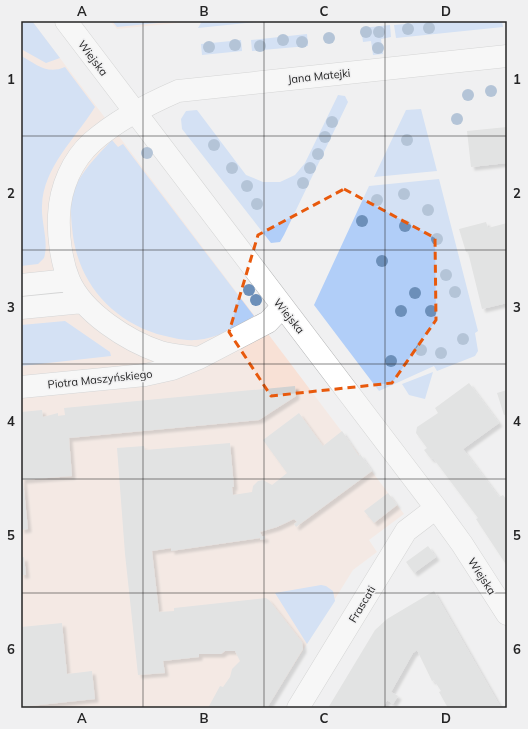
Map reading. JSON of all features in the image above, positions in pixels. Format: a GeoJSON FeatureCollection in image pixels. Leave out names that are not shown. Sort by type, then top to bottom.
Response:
{"type":"FeatureCollection","features":[{"type":"Feature","properties":{"kind":"street","name":"Wiejska"},"geometry":{"type":"LineString","coordinates":[[66,21],[436,508],[462,544],[507,614]]}},
{"type":"Feature","properties":{"kind":"street","name":"Jana Matejki"},"geometry":{"type":"LineString","coordinates":[[199,358],[161,352],[130,338],[102,319],[83,302],[69,280],[62,252],[58,224],[60,202],[66,180],[92,142],[135,111],[178,91],[507,56]]}},
{"type":"Feature","properties":{"kind":"street"},"geometry":{"type":"LineString","coordinates":[[21,285],[69,280]]}},
{"type":"Feature","properties":{"kind":"street"},"geometry":{"type":"LineString","coordinates":[[21,308],[83,302]]}},
{"type":"Feature","properties":{"kind":"street","name":"Piotra Maszyńskiego"},"geometry":{"type":"LineString","coordinates":[[21,387],[145,375],[172,369],[199,358],[268,322],[282,307]]}},
{"type":"Feature","properties":{"kind":"street","name":"Frascati"},"geometry":{"type":"LineString","coordinates":[[298,708],[406,531],[436,508]]}},
{"type":"Feature","properties":{"kind":"highlighted area"},"geometry":{"type":"Polygon","coordinates":[[[344,189],[435,238],[436,320],[392,383],[271,396],[229,332],[258,235],[344,189]]]}},
{"type":"Feature","properties":{"kind":"shaded area"},"geometry":{"type":"Polygon","coordinates":[[[21,21],[32,21],[404,514],[369,540],[377,552],[353,570],[267,708],[21,708],[21,21]]]}},
{"type":"Feature","properties":{"kind":"shaded area"},"geometry":{"type":"Polygon","coordinates":[[[21,21],[32,21],[60,58],[46,63],[21,49],[21,21]]]}},
{"type":"Feature","properties":{"kind":"shaded area"},"geometry":{"type":"Polygon","coordinates":[[[110,21],[187,21],[188,22],[117,29],[110,21]]]}},
{"type":"Feature","properties":{"kind":"shaded area"},"geometry":{"type":"Polygon","coordinates":[[[112,21],[178,21],[117,27],[112,21]]]}},
{"type":"Feature","properties":{"kind":"shaded area"},"geometry":{"type":"Polygon","coordinates":[[[202,21],[267,21],[198,28],[202,21]]]}},
{"type":"Feature","properties":{"kind":"shaded area"},"geometry":{"type":"Polygon","coordinates":[[[435,21],[502,21],[503,27],[396,38],[394,25],[435,21]]]}},
{"type":"Feature","properties":{"kind":"shaded area"},"geometry":{"type":"Polygon","coordinates":[[[390,25],[391,37],[381,39],[383,54],[373,55],[371,41],[363,42],[361,28],[390,25]]]}},
{"type":"Feature","properties":{"kind":"shaded area"},"geometry":{"type":"Polygon","coordinates":[[[307,34],[308,46],[252,51],[251,40],[307,34]]]}},
{"type":"Feature","properties":{"kind":"shaded area"},"geometry":{"type":"Polygon","coordinates":[[[241,40],[242,51],[202,55],[201,44],[241,40]]]}},
{"type":"Feature","properties":{"kind":"shaded area"},"geometry":{"type":"Polygon","coordinates":[[[21,56],[42,68],[52,70],[65,67],[95,107],[54,166],[48,178],[42,206],[46,245],[44,258],[38,264],[21,266],[21,56]]]}},
{"type":"Feature","properties":{"kind":"shaded area"},"geometry":{"type":"Polygon","coordinates":[[[338,95],[345,96],[348,102],[284,235],[280,242],[271,243],[182,129],[181,119],[186,111],[197,110],[246,175],[263,182],[280,182],[295,175],[305,163],[338,95]]]}},
{"type":"Feature","properties":{"kind":"shaded area"},"geometry":{"type":"Polygon","coordinates":[[[421,109],[437,171],[374,177],[406,110],[421,109]]]}},
{"type":"Feature","properties":{"kind":"shaded area"},"geometry":{"type":"Polygon","coordinates":[[[112,140],[118,147],[123,144],[254,316],[219,335],[196,340],[181,339],[157,334],[139,327],[110,307],[98,294],[80,263],[75,246],[71,219],[71,202],[76,186],[84,172],[112,140]]]}},
{"type":"Feature","properties":{"kind":"shaded area"},"geometry":{"type":"Polygon","coordinates":[[[439,179],[478,331],[475,333],[478,351],[475,356],[437,371],[434,366],[379,391],[314,305],[369,186],[439,179]]]}},
{"type":"Feature","properties":{"kind":"shaded area"},"geometry":{"type":"Polygon","coordinates":[[[65,321],[110,352],[111,356],[21,366],[21,325],[65,321]]]}},
{"type":"Feature","properties":{"kind":"shaded area"},"geometry":{"type":"Polygon","coordinates":[[[433,372],[425,399],[409,395],[402,384],[433,372]]]}},
{"type":"Feature","properties":{"kind":"shaded area"},"geometry":{"type":"Polygon","coordinates":[[[321,585],[326,586],[333,591],[335,601],[307,644],[275,593],[321,585]]]}},
{"type":"Feature","properties":{"kind":"building"},"geometry":{"type":"Polygon","coordinates":[[[507,127],[507,163],[471,167],[467,131],[507,127]]]}},
{"type":"Feature","properties":{"kind":"building"},"geometry":{"type":"Polygon","coordinates":[[[486,222],[488,228],[507,223],[507,303],[482,309],[468,252],[466,252],[459,229],[486,222]]]}},
{"type":"Feature","properties":{"kind":"building"},"geometry":{"type":"Polygon","coordinates":[[[469,383],[499,423],[463,449],[499,497],[503,495],[507,500],[507,566],[476,519],[478,518],[433,458],[431,459],[424,450],[427,448],[416,433],[417,427],[438,413],[435,408],[469,383]]]}},
{"type":"Feature","properties":{"kind":"building"},"geometry":{"type":"Polygon","coordinates":[[[295,386],[296,396],[259,420],[69,438],[72,476],[23,480],[28,529],[21,530],[21,412],[42,410],[43,417],[58,413],[58,416],[65,415],[64,408],[295,386]]]}},
{"type":"Feature","properties":{"kind":"building"},"geometry":{"type":"Polygon","coordinates":[[[507,390],[507,414],[504,415],[497,393],[507,390]]]}},
{"type":"Feature","properties":{"kind":"building"},"geometry":{"type":"Polygon","coordinates":[[[299,413],[323,446],[342,431],[359,456],[360,454],[372,471],[296,527],[294,524],[297,522],[294,519],[277,527],[260,532],[262,536],[265,536],[265,539],[260,540],[260,538],[171,551],[171,548],[152,551],[159,612],[174,611],[174,608],[266,598],[302,642],[303,649],[267,708],[208,708],[220,686],[223,687],[230,677],[232,669],[240,661],[235,651],[225,651],[221,654],[199,654],[199,657],[163,661],[165,673],[138,675],[125,554],[117,448],[144,446],[145,450],[230,443],[234,487],[232,487],[233,495],[252,492],[253,486],[258,481],[263,480],[272,485],[287,473],[263,440],[299,413]]]}},
{"type":"Feature","properties":{"kind":"building"},"geometry":{"type":"Polygon","coordinates":[[[388,493],[397,505],[374,523],[364,511],[388,493]]]}},
{"type":"Feature","properties":{"kind":"building"},"geometry":{"type":"Polygon","coordinates":[[[428,546],[436,557],[414,573],[406,562],[428,546]]]}},
{"type":"Feature","properties":{"kind":"building"},"geometry":{"type":"Polygon","coordinates":[[[24,557],[26,575],[21,575],[21,558],[24,557]]]}},
{"type":"Feature","properties":{"kind":"building"},"geometry":{"type":"Polygon","coordinates":[[[434,591],[501,708],[448,708],[439,692],[441,691],[434,680],[432,681],[417,650],[413,653],[391,692],[398,696],[393,704],[387,700],[383,708],[328,708],[375,630],[387,619],[434,591]]]}},
{"type":"Feature","properties":{"kind":"building"},"geometry":{"type":"Polygon","coordinates":[[[62,623],[67,674],[92,671],[95,699],[21,707],[21,627],[62,623]]]}}]}
